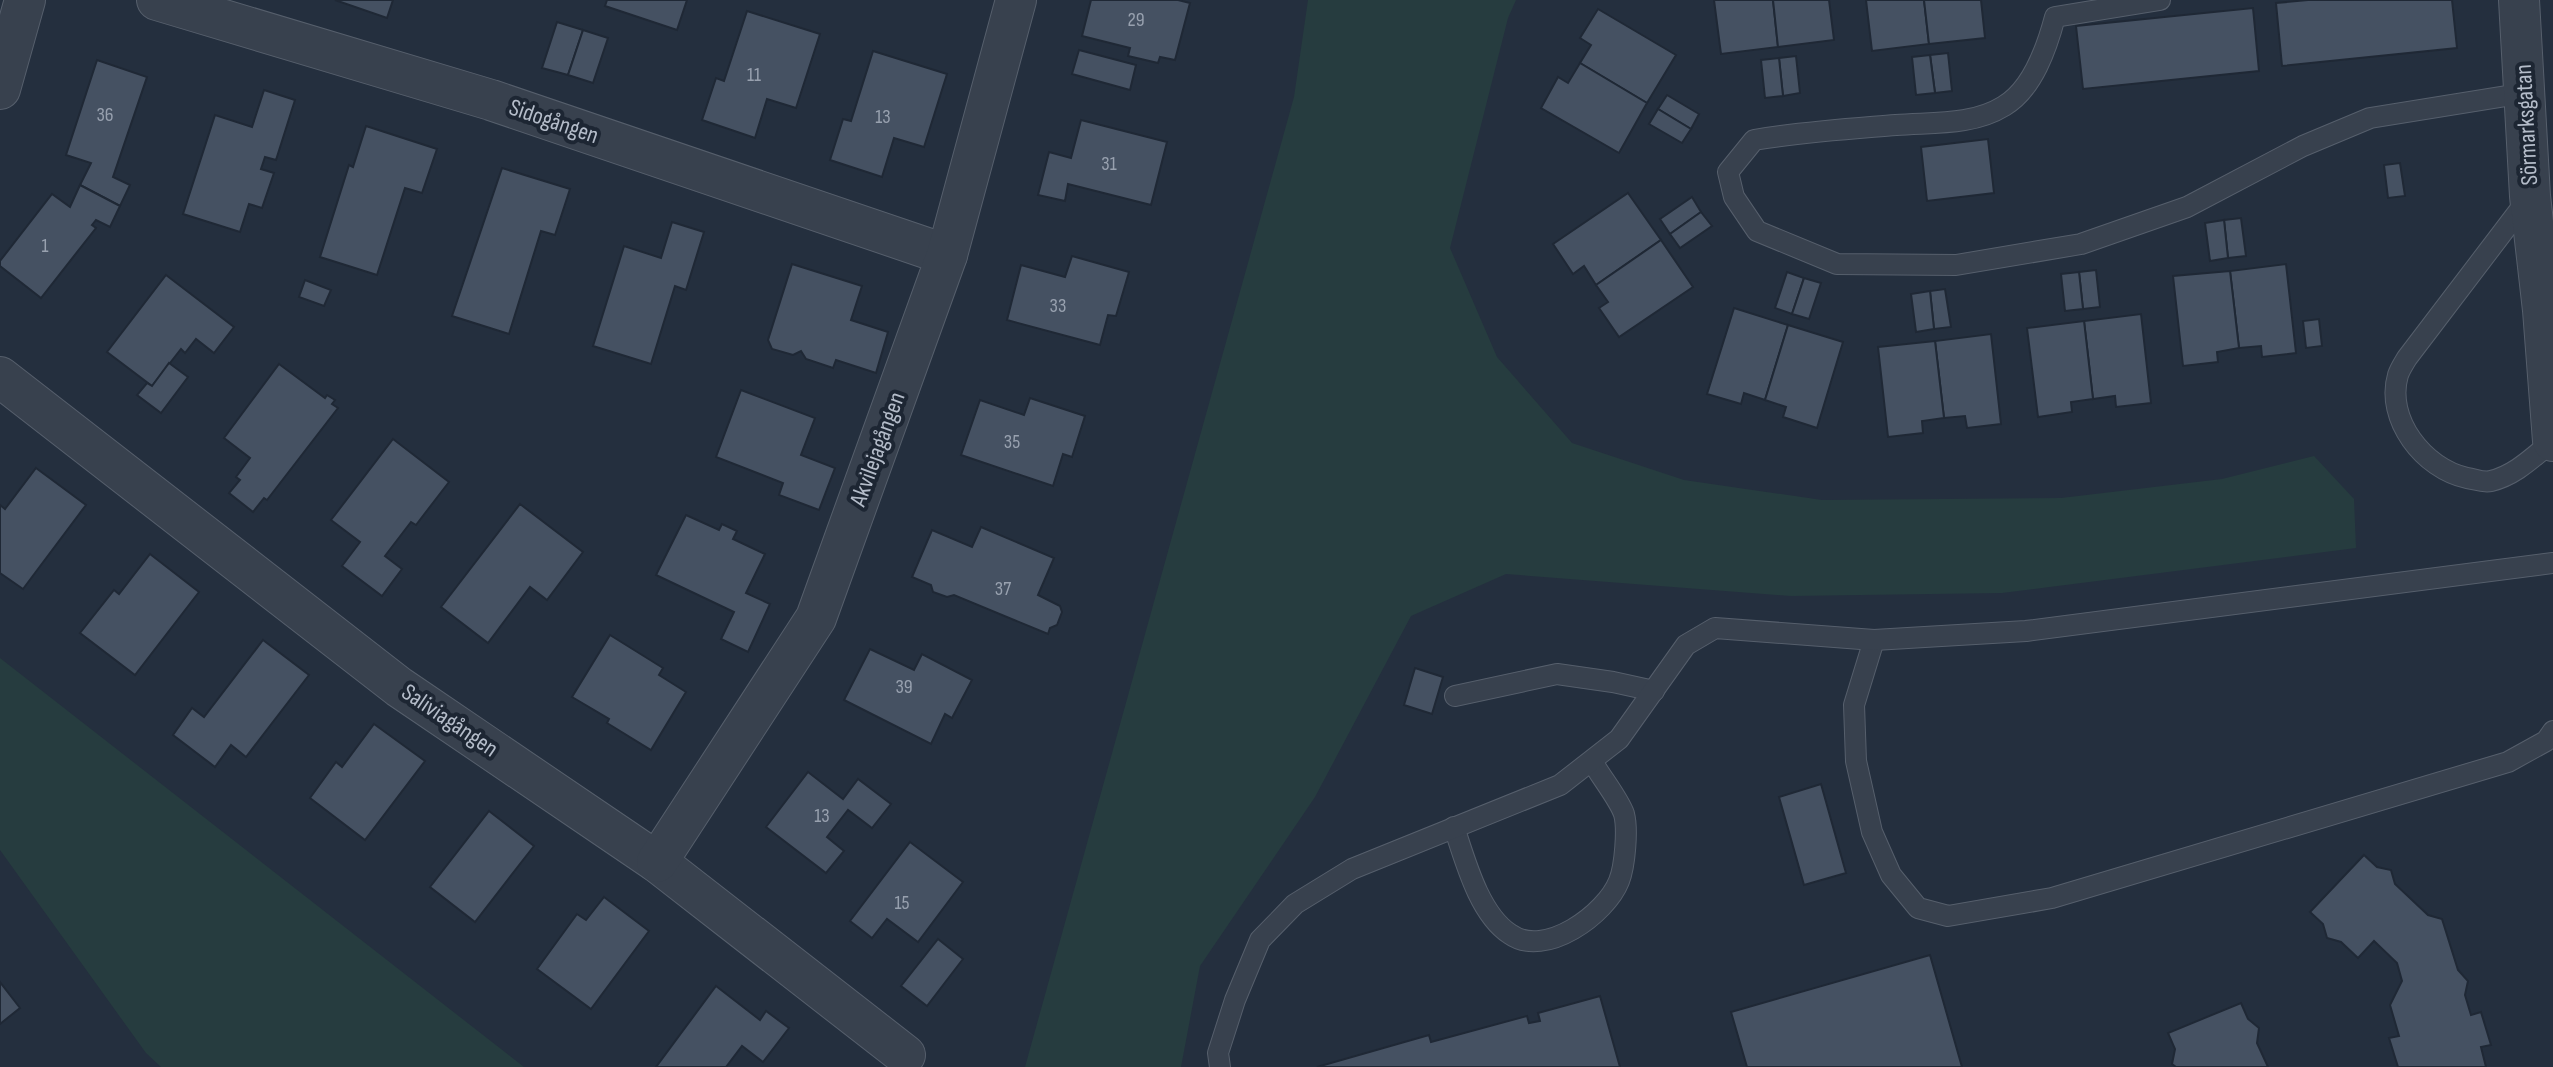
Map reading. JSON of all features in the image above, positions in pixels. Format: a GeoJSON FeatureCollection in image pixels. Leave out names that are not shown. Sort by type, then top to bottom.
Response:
{"type":"FeatureCollection","features":[{"type":"Feature","properties":{"kind":"street"},"geometry":{"type":"LineString","coordinates":[[0,89],[25,0]]}},
{"type":"Feature","properties":{"kind":"street","name":"Sidogången"},"geometry":{"type":"LineString","coordinates":[[157,0],[491,100],[947,255]]}},
{"type":"Feature","properties":{"kind":"street","name":"Akvilejagången"},"geometry":{"type":"LineString","coordinates":[[657,862],[816,618],[947,255],[1016,0]]}},
{"type":"Feature","properties":{"kind":"street","name":"Sörmarksgatan"},"geometry":{"type":"LineString","coordinates":[[2519,0],[2530,196],[2548,309],[2553,441]]}},
{"type":"Feature","properties":{"kind":"street","name":"Saliviagången"},"geometry":{"type":"LineString","coordinates":[[0,377],[399,687],[657,862],[905,1055]]}},
{"type":"Feature","properties":{"kind":"lane"},"geometry":{"type":"LineString","coordinates":[[2160,0],[2055,17],[2049,42],[2025,88],[2005,106],[1965,121],[1797,133],[1754,140],[1728,172],[1734,197],[1757,231],[1837,264],[1956,265],[2081,244],[2187,207],[2303,146],[2370,118],[2525,93]]}},
{"type":"Feature","properties":{"kind":"lane"},"geometry":{"type":"LineString","coordinates":[[2530,196],[2407,358],[2398,375],[2397,400],[2402,423],[2416,446],[2434,463],[2457,476],[2488,482],[2514,473],[2553,441]]}},
{"type":"Feature","properties":{"kind":"lane"},"geometry":{"type":"LineString","coordinates":[[1220,1067],[1218,1053],[1260,940],[1295,904],[1352,869],[1560,785],[1619,739],[1686,645],[1715,628],[1874,640],[2026,631],[2553,563]]}},
{"type":"Feature","properties":{"kind":"lane"},"geometry":{"type":"LineString","coordinates":[[1874,640],[1854,705],[1856,761],[1872,832],[1891,875],[1918,908],[1948,916],[2052,898],[2508,762],[2546,741],[2553,731]]}},
{"type":"Feature","properties":{"kind":"lane"},"geometry":{"type":"LineString","coordinates":[[1455,696],[1557,674],[1654,691]]}},
{"type":"Feature","properties":{"kind":"lane"},"geometry":{"type":"LineString","coordinates":[[1454,827],[1470,874],[1492,917],[1511,936],[1531,941],[1557,937],[1595,916],[1618,883],[1623,866],[1624,813],[1592,761]]}},
{"type":"Feature","properties":{"kind":"green space"},"geometry":{"type":"Polygon","coordinates":[[[1308,0],[1516,0],[1508,18],[1450,248],[1497,357],[1572,443],[1684,480],[1822,500],[2061,498],[2222,479],[2314,456],[2354,499],[2356,548],[2002,593],[1791,596],[1506,574],[1411,616],[1315,797],[1200,966],[1181,1067],[1025,1067],[1294,97],[1308,0]]]}},
{"type":"Feature","properties":{"kind":"green space"},"geometry":{"type":"Polygon","coordinates":[[[0,658],[524,1067],[161,1067],[146,1053],[0,850],[0,658]]]}},
{"type":"Feature","properties":{"kind":"building"},"geometry":{"type":"Polygon","coordinates":[[[335,0],[393,0],[387,18],[335,0]]]}},
{"type":"Feature","properties":{"kind":"building"},"geometry":{"type":"Polygon","coordinates":[[[607,0],[687,0],[677,30],[605,6],[607,0]]]}},
{"type":"Feature","properties":{"kind":"building"},"geometry":{"type":"Polygon","coordinates":[[[1091,0],[1178,0],[1190,3],[1175,60],[1160,57],[1158,63],[1128,56],[1130,48],[1082,36],[1091,0]]]}},
{"type":"Feature","properties":{"kind":"building"},"geometry":{"type":"Polygon","coordinates":[[[1714,0],[1773,0],[1778,47],[1721,54],[1714,0]]]}},
{"type":"Feature","properties":{"kind":"building"},"geometry":{"type":"Polygon","coordinates":[[[1773,0],[1829,0],[1834,40],[1778,47],[1773,0]]]}},
{"type":"Feature","properties":{"kind":"building"},"geometry":{"type":"Polygon","coordinates":[[[1866,0],[1924,0],[1929,44],[1872,51],[1866,0]]]}},
{"type":"Feature","properties":{"kind":"building"},"geometry":{"type":"Polygon","coordinates":[[[1924,0],[1981,0],[1985,38],[1929,44],[1924,0]]]}},
{"type":"Feature","properties":{"kind":"building"},"geometry":{"type":"Polygon","coordinates":[[[2308,0],[2452,0],[2457,48],[2282,66],[2276,3],[2308,0]]]}},
{"type":"Feature","properties":{"kind":"building"},"geometry":{"type":"Polygon","coordinates":[[[2253,8],[2259,71],[2083,89],[2076,26],[2253,8]]]}},
{"type":"Feature","properties":{"kind":"building"},"geometry":{"type":"Polygon","coordinates":[[[1598,9],[1676,55],[1647,103],[1580,63],[1591,45],[1580,38],[1598,9]]]}},
{"type":"Feature","properties":{"kind":"building"},"geometry":{"type":"Polygon","coordinates":[[[747,11],[820,34],[796,108],[767,99],[755,138],[702,120],[716,78],[724,81],[747,11]]]}},
{"type":"Feature","properties":{"kind":"building"},"geometry":{"type":"Polygon","coordinates":[[[557,22],[583,30],[568,75],[542,68],[557,22]]]}},
{"type":"Feature","properties":{"kind":"building"},"geometry":{"type":"Polygon","coordinates":[[[583,30],[608,38],[593,83],[568,75],[583,30]]]}},
{"type":"Feature","properties":{"kind":"building"},"geometry":{"type":"Polygon","coordinates":[[[1079,50],[1136,65],[1130,90],[1072,74],[1079,50]]]}},
{"type":"Feature","properties":{"kind":"building"},"geometry":{"type":"Polygon","coordinates":[[[873,51],[947,74],[924,147],[894,138],[882,177],[830,160],[843,119],[851,121],[873,51]]]}},
{"type":"Feature","properties":{"kind":"building"},"geometry":{"type":"Polygon","coordinates":[[[1948,53],[1952,91],[1935,93],[1930,55],[1948,53]]]}},
{"type":"Feature","properties":{"kind":"building"},"geometry":{"type":"Polygon","coordinates":[[[1930,55],[1935,93],[1916,95],[1912,57],[1930,55]]]}},
{"type":"Feature","properties":{"kind":"building"},"geometry":{"type":"Polygon","coordinates":[[[1796,56],[1800,93],[1783,96],[1779,58],[1796,56]]]}},
{"type":"Feature","properties":{"kind":"building"},"geometry":{"type":"Polygon","coordinates":[[[1779,58],[1783,96],[1765,98],[1761,60],[1779,58]]]}},
{"type":"Feature","properties":{"kind":"building"},"geometry":{"type":"Polygon","coordinates":[[[97,60],[147,77],[113,177],[130,185],[120,206],[80,185],[91,163],[66,155],[97,60]]]}},
{"type":"Feature","properties":{"kind":"building"},"geometry":{"type":"Polygon","coordinates":[[[1580,63],[1647,103],[1619,153],[1541,108],[1558,77],[1568,83],[1580,63]]]}},
{"type":"Feature","properties":{"kind":"building"},"geometry":{"type":"Polygon","coordinates":[[[264,90],[295,100],[276,160],[265,157],[261,169],[274,173],[262,208],[249,204],[240,232],[183,214],[215,115],[252,127],[264,90]]]}},
{"type":"Feature","properties":{"kind":"building"},"geometry":{"type":"Polygon","coordinates":[[[1667,95],[1699,114],[1691,129],[1658,109],[1667,95]]]}},
{"type":"Feature","properties":{"kind":"building"},"geometry":{"type":"Polygon","coordinates":[[[1658,109],[1691,129],[1682,143],[1649,124],[1658,109]]]}},
{"type":"Feature","properties":{"kind":"building"},"geometry":{"type":"Polygon","coordinates":[[[1081,120],[1167,142],[1151,205],[1068,184],[1065,201],[1038,195],[1049,152],[1071,158],[1081,120]]]}},
{"type":"Feature","properties":{"kind":"building"},"geometry":{"type":"Polygon","coordinates":[[[366,126],[437,149],[422,193],[405,188],[377,275],[320,257],[349,165],[353,167],[366,126]]]}},
{"type":"Feature","properties":{"kind":"building"},"geometry":{"type":"Polygon","coordinates":[[[1988,139],[1994,193],[1927,201],[1921,147],[1988,139]]]}},
{"type":"Feature","properties":{"kind":"building"},"geometry":{"type":"Polygon","coordinates":[[[2400,163],[2405,196],[2388,198],[2384,165],[2400,163]]]}},
{"type":"Feature","properties":{"kind":"building"},"geometry":{"type":"Polygon","coordinates":[[[502,168],[570,189],[555,235],[541,231],[509,334],[452,316],[502,168]]]}},
{"type":"Feature","properties":{"kind":"building"},"geometry":{"type":"Polygon","coordinates":[[[80,185],[120,206],[110,227],[96,220],[92,225],[96,228],[41,298],[0,266],[0,261],[52,194],[70,207],[80,185]]]}},
{"type":"Feature","properties":{"kind":"building"},"geometry":{"type":"Polygon","coordinates":[[[1628,193],[1661,240],[1596,285],[1584,266],[1573,274],[1553,244],[1628,193]]]}},
{"type":"Feature","properties":{"kind":"building"},"geometry":{"type":"Polygon","coordinates":[[[1692,197],[1701,212],[1670,234],[1660,219],[1692,197]]]}},
{"type":"Feature","properties":{"kind":"building"},"geometry":{"type":"Polygon","coordinates":[[[1701,212],[1712,226],[1680,248],[1670,234],[1701,212]]]}},
{"type":"Feature","properties":{"kind":"building"},"geometry":{"type":"Polygon","coordinates":[[[2241,218],[2246,256],[2228,258],[2224,220],[2241,218]]]}},
{"type":"Feature","properties":{"kind":"building"},"geometry":{"type":"Polygon","coordinates":[[[2224,220],[2228,258],[2210,261],[2205,223],[2224,220]]]}},
{"type":"Feature","properties":{"kind":"building"},"geometry":{"type":"Polygon","coordinates":[[[672,222],[704,232],[686,290],[675,286],[651,364],[593,346],[624,246],[661,258],[672,222]]]}},
{"type":"Feature","properties":{"kind":"building"},"geometry":{"type":"Polygon","coordinates":[[[1661,240],[1693,287],[1619,337],[1599,308],[1608,302],[1596,285],[1661,240]]]}},
{"type":"Feature","properties":{"kind":"building"},"geometry":{"type":"Polygon","coordinates":[[[1072,256],[1129,272],[1116,316],[1108,315],[1100,345],[1007,320],[1021,265],[1065,277],[1072,256]]]}},
{"type":"Feature","properties":{"kind":"building"},"geometry":{"type":"Polygon","coordinates":[[[792,264],[862,286],[851,320],[888,332],[876,373],[836,360],[833,368],[806,359],[801,351],[793,355],[772,349],[768,340],[792,264]]]}},
{"type":"Feature","properties":{"kind":"building"},"geometry":{"type":"Polygon","coordinates":[[[2286,264],[2296,353],[2262,357],[2261,346],[2239,348],[2230,271],[2286,264]]]}},
{"type":"Feature","properties":{"kind":"building"},"geometry":{"type":"Polygon","coordinates":[[[2096,270],[2100,307],[2083,309],[2079,272],[2096,270]]]}},
{"type":"Feature","properties":{"kind":"building"},"geometry":{"type":"Polygon","coordinates":[[[2230,271],[2239,348],[2217,352],[2218,362],[2183,366],[2173,276],[2230,271]]]}},
{"type":"Feature","properties":{"kind":"building"},"geometry":{"type":"Polygon","coordinates":[[[1787,272],[1804,278],[1792,314],[1775,308],[1787,272]]]}},
{"type":"Feature","properties":{"kind":"building"},"geometry":{"type":"Polygon","coordinates":[[[2079,272],[2083,309],[2065,311],[2061,274],[2079,272]]]}},
{"type":"Feature","properties":{"kind":"building"},"geometry":{"type":"Polygon","coordinates":[[[166,275],[234,327],[214,353],[196,339],[185,353],[181,349],[152,386],[107,352],[166,275]]]}},
{"type":"Feature","properties":{"kind":"building"},"geometry":{"type":"Polygon","coordinates":[[[1804,278],[1821,283],[1809,319],[1792,314],[1804,278]]]}},
{"type":"Feature","properties":{"kind":"building"},"geometry":{"type":"Polygon","coordinates":[[[305,280],[331,290],[324,306],[299,297],[305,280]]]}},
{"type":"Feature","properties":{"kind":"building"},"geometry":{"type":"Polygon","coordinates":[[[1945,289],[1951,327],[1934,329],[1930,291],[1945,289]]]}},
{"type":"Feature","properties":{"kind":"building"},"geometry":{"type":"Polygon","coordinates":[[[1930,291],[1934,329],[1916,332],[1911,294],[1930,291]]]}},
{"type":"Feature","properties":{"kind":"building"},"geometry":{"type":"Polygon","coordinates":[[[1734,308],[1788,325],[1765,400],[1744,393],[1741,404],[1707,394],[1734,308]]]}},
{"type":"Feature","properties":{"kind":"building"},"geometry":{"type":"Polygon","coordinates":[[[2141,314],[2151,403],[2116,407],[2115,396],[2093,399],[2084,321],[2141,314]]]}},
{"type":"Feature","properties":{"kind":"building"},"geometry":{"type":"Polygon","coordinates":[[[2319,319],[2322,346],[2306,348],[2303,321],[2319,319]]]}},
{"type":"Feature","properties":{"kind":"building"},"geometry":{"type":"Polygon","coordinates":[[[2084,321],[2093,399],[2071,402],[2072,412],[2038,417],[2027,328],[2084,321]]]}},
{"type":"Feature","properties":{"kind":"building"},"geometry":{"type":"Polygon","coordinates":[[[1788,325],[1843,342],[1817,428],[1783,417],[1786,407],[1765,400],[1788,325]]]}},
{"type":"Feature","properties":{"kind":"building"},"geometry":{"type":"Polygon","coordinates":[[[1991,334],[2001,424],[1967,428],[1965,416],[1944,418],[1935,341],[1991,334]]]}},
{"type":"Feature","properties":{"kind":"building"},"geometry":{"type":"Polygon","coordinates":[[[1935,341],[1944,418],[1922,421],[1923,433],[1888,437],[1878,347],[1935,341]]]}},
{"type":"Feature","properties":{"kind":"building"},"geometry":{"type":"Polygon","coordinates":[[[169,363],[188,377],[161,413],[137,395],[147,383],[152,386],[169,363]]]}},
{"type":"Feature","properties":{"kind":"building"},"geometry":{"type":"Polygon","coordinates":[[[279,364],[325,398],[327,395],[335,400],[332,404],[338,408],[267,500],[264,498],[253,512],[229,493],[240,480],[236,477],[250,458],[224,438],[279,364]]]}},
{"type":"Feature","properties":{"kind":"building"},"geometry":{"type":"Polygon","coordinates":[[[741,390],[815,418],[801,455],[835,468],[819,510],[779,495],[783,483],[716,457],[741,390]]]}},
{"type":"Feature","properties":{"kind":"building"},"geometry":{"type":"Polygon","coordinates":[[[1030,398],[1085,416],[1072,457],[1063,454],[1053,486],[961,455],[980,400],[1024,415],[1030,398]]]}},
{"type":"Feature","properties":{"kind":"building"},"geometry":{"type":"Polygon","coordinates":[[[393,439],[449,482],[416,525],[411,522],[385,556],[402,569],[382,596],[342,566],[360,542],[331,520],[393,439]]]}},
{"type":"Feature","properties":{"kind":"building"},"geometry":{"type":"Polygon","coordinates":[[[36,468],[86,505],[23,589],[0,573],[0,505],[5,509],[36,468]]]}},
{"type":"Feature","properties":{"kind":"building"},"geometry":{"type":"Polygon","coordinates":[[[520,504],[583,552],[547,600],[530,587],[488,643],[441,607],[520,504]]]}},
{"type":"Feature","properties":{"kind":"building"},"geometry":{"type":"Polygon","coordinates":[[[686,515],[719,530],[722,524],[737,531],[733,539],[765,554],[746,593],[770,604],[748,652],[721,639],[734,612],[656,575],[686,515]]]}},
{"type":"Feature","properties":{"kind":"building"},"geometry":{"type":"Polygon","coordinates":[[[981,527],[1054,558],[1038,595],[1060,606],[1062,612],[1057,625],[1050,628],[1048,634],[954,595],[947,597],[933,592],[931,585],[912,577],[932,530],[972,547],[981,527]]]}},
{"type":"Feature","properties":{"kind":"building"},"geometry":{"type":"Polygon","coordinates":[[[150,554],[199,592],[135,675],[80,633],[114,590],[119,594],[150,554]]]}},
{"type":"Feature","properties":{"kind":"building"},"geometry":{"type":"Polygon","coordinates":[[[610,635],[663,668],[659,675],[686,692],[651,750],[572,697],[610,635]]]}},
{"type":"Feature","properties":{"kind":"building"},"geometry":{"type":"Polygon","coordinates":[[[263,640],[309,675],[246,757],[231,745],[215,767],[173,735],[192,708],[204,717],[263,640]]]}},
{"type":"Feature","properties":{"kind":"building"},"geometry":{"type":"Polygon","coordinates":[[[870,649],[914,670],[922,654],[972,680],[952,718],[945,714],[931,744],[844,700],[870,649]]]}},
{"type":"Feature","properties":{"kind":"building"},"geometry":{"type":"Polygon","coordinates":[[[1415,668],[1443,677],[1432,714],[1404,705],[1415,668]]]}},
{"type":"Feature","properties":{"kind":"building"},"geometry":{"type":"Polygon","coordinates":[[[374,724],[425,761],[365,840],[310,798],[336,762],[342,767],[374,724]]]}},
{"type":"Feature","properties":{"kind":"building"},"geometry":{"type":"Polygon","coordinates":[[[808,772],[843,799],[858,779],[891,804],[872,828],[848,810],[827,837],[844,851],[826,873],[766,827],[808,772]]]}},
{"type":"Feature","properties":{"kind":"building"},"geometry":{"type":"Polygon","coordinates":[[[1821,784],[1846,873],[1804,885],[1779,797],[1821,784]]]}},
{"type":"Feature","properties":{"kind":"building"},"geometry":{"type":"Polygon","coordinates":[[[489,811],[534,846],[475,922],[430,887],[489,811]]]}},
{"type":"Feature","properties":{"kind":"building"},"geometry":{"type":"Polygon","coordinates":[[[910,842],[963,882],[918,942],[887,919],[872,938],[850,921],[910,842]]]}},
{"type":"Feature","properties":{"kind":"building"},"geometry":{"type":"Polygon","coordinates":[[[2364,855],[2377,867],[2391,870],[2395,884],[2428,915],[2442,919],[2458,970],[2468,981],[2465,995],[2471,1015],[2481,1012],[2491,1045],[2481,1047],[2486,1067],[2398,1067],[2389,1038],[2399,1036],[2390,1005],[2402,981],[2397,963],[2374,941],[2358,958],[2341,942],[2327,938],[2323,924],[2310,912],[2364,855]]]}},
{"type":"Feature","properties":{"kind":"building"},"geometry":{"type":"Polygon","coordinates":[[[604,897],[649,931],[591,1009],[537,969],[577,914],[586,920],[604,897]]]}},
{"type":"Feature","properties":{"kind":"building"},"geometry":{"type":"Polygon","coordinates":[[[938,939],[963,959],[927,1006],[901,986],[938,939]]]}},
{"type":"Feature","properties":{"kind":"building"},"geometry":{"type":"Polygon","coordinates":[[[1930,955],[1962,1067],[1747,1067],[1731,1012],[1930,955]]]}},
{"type":"Feature","properties":{"kind":"building"},"geometry":{"type":"Polygon","coordinates":[[[0,982],[20,1008],[0,1024],[0,982]]]}},
{"type":"Feature","properties":{"kind":"building"},"geometry":{"type":"Polygon","coordinates":[[[716,986],[760,1020],[766,1011],[789,1028],[763,1062],[742,1046],[726,1067],[656,1067],[716,986]]]}},
{"type":"Feature","properties":{"kind":"building"},"geometry":{"type":"Polygon","coordinates":[[[1600,996],[1620,1067],[1317,1067],[1429,1035],[1431,1042],[1527,1016],[1529,1023],[1540,1021],[1538,1013],[1600,996]]]}},
{"type":"Feature","properties":{"kind":"building"},"geometry":{"type":"Polygon","coordinates":[[[2241,1003],[2248,1019],[2259,1028],[2257,1043],[2268,1067],[2176,1067],[2172,1064],[2175,1049],[2168,1033],[2241,1003]]]}}]}
